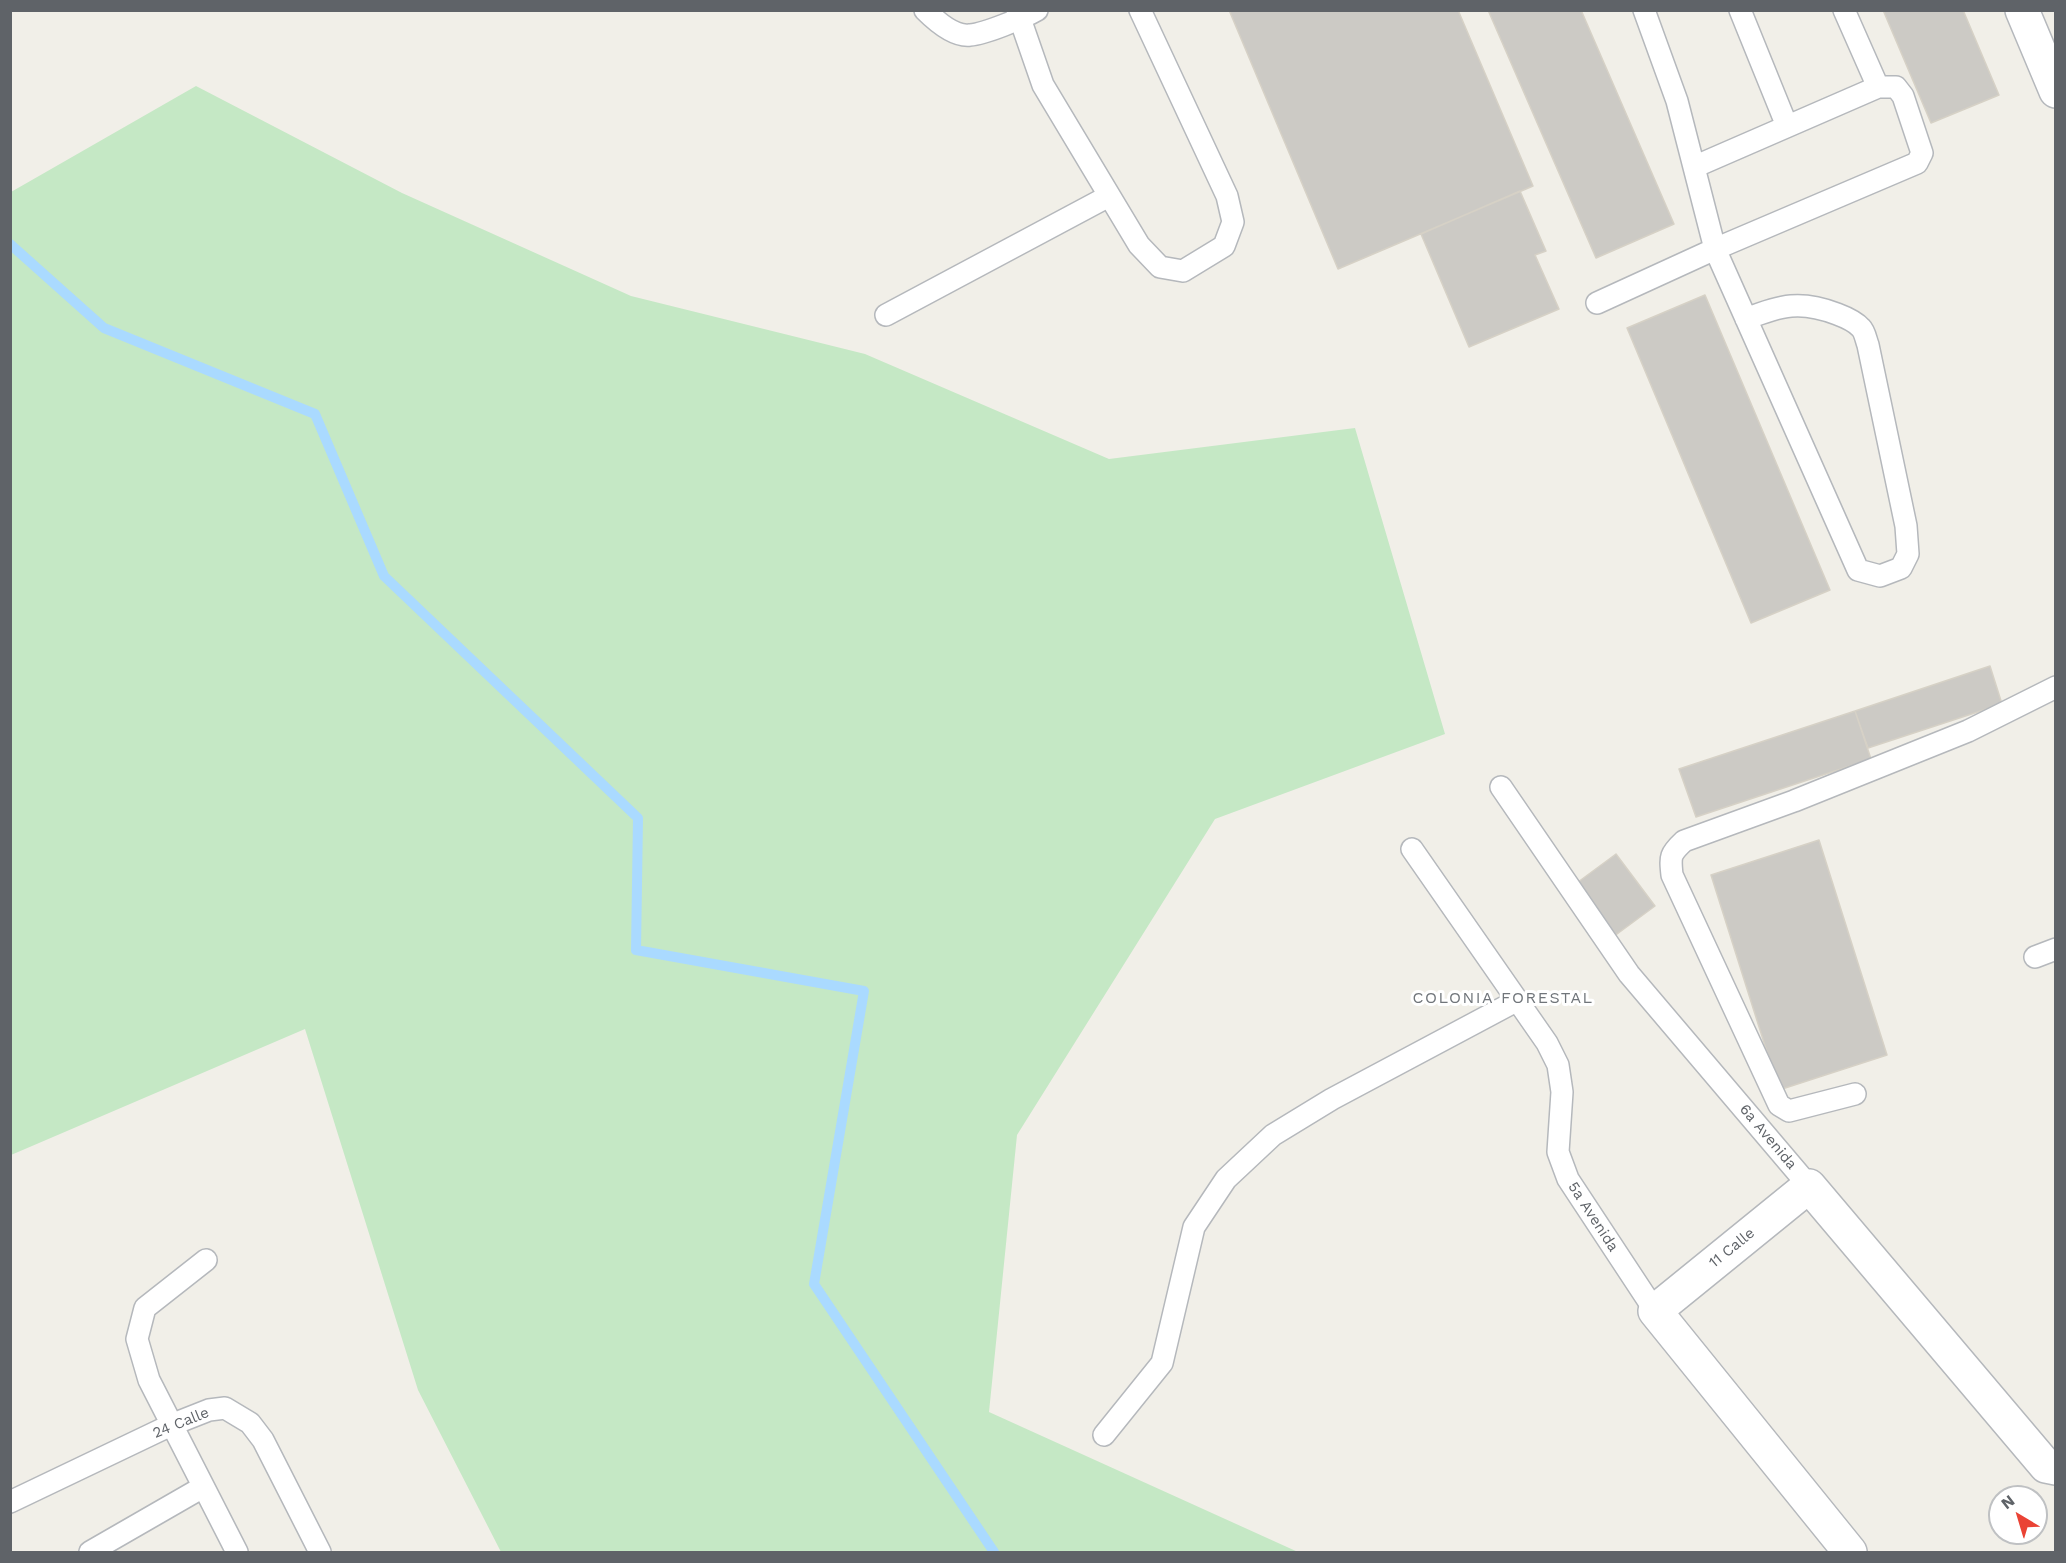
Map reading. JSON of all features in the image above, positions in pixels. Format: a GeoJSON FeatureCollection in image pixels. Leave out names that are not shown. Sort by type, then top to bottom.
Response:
{"type":"FeatureCollection","features":[{"type":"Feature","properties":{"kind":"street"},"geometry":{"type":"LineString","coordinates":[[2022,10],[2055,91]]}},
{"type":"Feature","properties":{"kind":"street","name":"11 Calle"},"geometry":{"type":"LineString","coordinates":[[1655,1311],[1809,1186]]}},
{"type":"Feature","properties":{"kind":"street","name":"6a Avenida"},"geometry":{"type":"LineString","coordinates":[[1809,1186],[2046,1466],[2055,1468]]}},
{"type":"Feature","properties":{"kind":"street","name":"5a Avenida"},"geometry":{"type":"LineString","coordinates":[[1655,1311],[1850,1552]]}},
{"type":"Feature","properties":{"kind":"lane"},"geometry":{"type":"LineString","coordinates":[[925,10],[942,26],[969,36],[1025,13],[1043,85],[1108,196],[1139,245],[1160,267],[1183,271],[1224,246],[1233,222],[1227,196],[1140,10]]}},
{"type":"Feature","properties":{"kind":"lane"},"geometry":{"type":"LineString","coordinates":[[1644,10],[1677,101],[1715,249],[1746,320],[1858,570],[1880,576],[1901,567],[1908,554],[1906,526],[1868,345],[1862,328],[1850,320],[1816,306],[1789,306],[1769,310],[1746,320]]}},
{"type":"Feature","properties":{"kind":"lane"},"geometry":{"type":"LineString","coordinates":[[1740,10],[1787,126]]}},
{"type":"Feature","properties":{"kind":"lane"},"geometry":{"type":"LineString","coordinates":[[1844,10],[1878,87]]}},
{"type":"Feature","properties":{"kind":"lane"},"geometry":{"type":"LineString","coordinates":[[1597,303],[1715,249],[1917,163],[1922,153],[1903,96],[1896,87],[1878,87],[1694,167]]}},
{"type":"Feature","properties":{"kind":"lane"},"geometry":{"type":"LineString","coordinates":[[886,315],[1108,196]]}},
{"type":"Feature","properties":{"kind":"lane"},"geometry":{"type":"LineString","coordinates":[[1855,1094],[1789,1111],[1779,1105],[1672,874],[1670,857],[1674,849],[1683,841],[1794,801],[1968,731],[2055,687]]}},
{"type":"Feature","properties":{"kind":"lane","name":"6a Avenida"},"geometry":{"type":"LineString","coordinates":[[1501,787],[1629,974],[1809,1186]]}},
{"type":"Feature","properties":{"kind":"lane","name":"5a Avenida"},"geometry":{"type":"LineString","coordinates":[[1412,849],[1547,1043],[1558,1065],[1562,1092],[1558,1152],[1569,1179],[1655,1311]]}},
{"type":"Feature","properties":{"kind":"lane"},"geometry":{"type":"LineString","coordinates":[[2035,957],[2055,949]]}},
{"type":"Feature","properties":{"kind":"lane"},"geometry":{"type":"LineString","coordinates":[[1104,1435],[1162,1364],[1194,1227],[1227,1179],[1273,1135],[1332,1099],[1516,1001]]}},
{"type":"Feature","properties":{"kind":"lane"},"geometry":{"type":"LineString","coordinates":[[206,1260],[145,1308],[137,1339],[149,1380],[237,1552]]}},
{"type":"Feature","properties":{"kind":"lane","name":"24 Calle"},"geometry":{"type":"LineString","coordinates":[[10,1502],[171,1425],[209,1410],[225,1408],[250,1423],[263,1440],[320,1552]]}},
{"type":"Feature","properties":{"kind":"lane"},"geometry":{"type":"LineString","coordinates":[[90,1552],[203,1487]]}},
{"type":"Feature","properties":{"kind":"green space"},"geometry":{"type":"Polygon","coordinates":[[[196,86],[402,193],[631,296],[865,354],[1109,459],[1355,428],[1445,734],[1215,819],[1017,1135],[989,1412],[1298,1552],[501,1552],[418,1390],[305,1029],[11,1155],[11,192],[196,86]]]}},
{"type":"Feature","properties":{"kind":"building"},"geometry":{"type":"Polygon","coordinates":[[[1229,10],[1458,10],[1533,186],[1338,269],[1229,10]]]}},
{"type":"Feature","properties":{"kind":"building"},"geometry":{"type":"Polygon","coordinates":[[[1488,10],[1581,10],[1674,224],[1596,258],[1488,10]]]}},
{"type":"Feature","properties":{"kind":"building"},"geometry":{"type":"Polygon","coordinates":[[[1883,10],[1963,10],[1999,95],[1931,123],[1883,10]]]}},
{"type":"Feature","properties":{"kind":"building"},"geometry":{"type":"Polygon","coordinates":[[[1520,191],[1546,251],[1535,255],[1559,309],[1469,347],[1421,234],[1520,191]]]}},
{"type":"Feature","properties":{"kind":"building"},"geometry":{"type":"Polygon","coordinates":[[[1705,295],[1830,590],[1751,623],[1627,328],[1705,295]]]}},
{"type":"Feature","properties":{"kind":"building"},"geometry":{"type":"Polygon","coordinates":[[[1990,666],[2002,704],[1868,748],[1855,711],[1990,666]]]}},
{"type":"Feature","properties":{"kind":"building"},"geometry":{"type":"Polygon","coordinates":[[[1855,711],[1871,759],[1696,817],[1679,769],[1855,711]]]}},
{"type":"Feature","properties":{"kind":"building"},"geometry":{"type":"Polygon","coordinates":[[[1819,840],[1887,1055],[1779,1090],[1711,875],[1819,840]]]}},
{"type":"Feature","properties":{"kind":"building"},"geometry":{"type":"Polygon","coordinates":[[[1616,854],[1655,906],[1613,937],[1574,885],[1616,854]]]}},
{"type":"Feature","properties":{"kind":"waterway"},"geometry":{"type":"LineString","coordinates":[[10,244],[104,328],[315,414],[384,576],[638,818],[636,950],[864,991],[814,1284],[994,1552]]}},
{"type":"Feature","properties":{"kind":"district","name":"COLONIA FORESTAL"},"geometry":{"type":"Point","coordinates":[1503,998]}}]}
